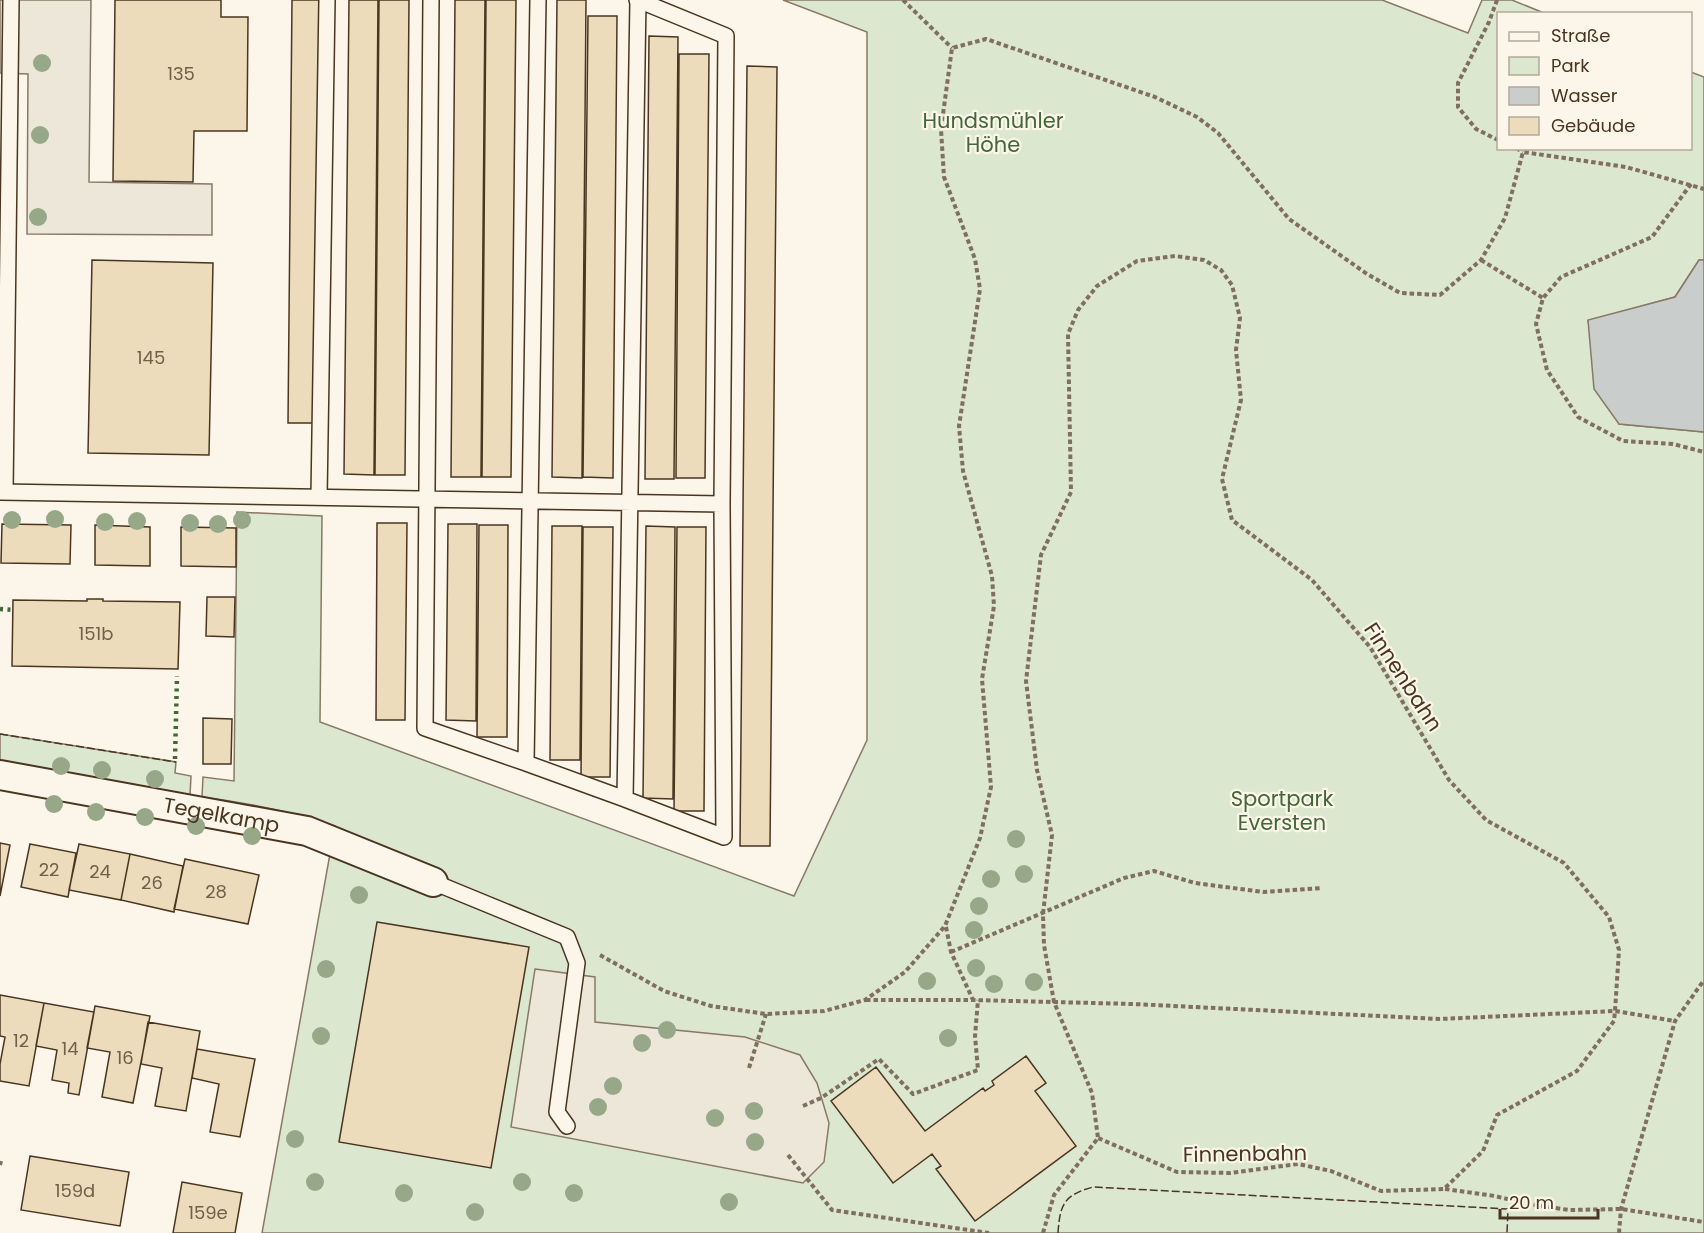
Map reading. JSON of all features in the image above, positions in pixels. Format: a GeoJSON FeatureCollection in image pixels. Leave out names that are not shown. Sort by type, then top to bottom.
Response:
{"type":"FeatureCollection","features":[{"type":"Feature","properties":{"kind":"street","name":"Tegelkamp"},"geometry":{"type":"LineString","coordinates":[[0,775],[307,831],[433,882]]}},
{"type":"Feature","properties":{"kind":"lane"},"geometry":{"type":"LineString","coordinates":[[12,0],[3,492],[722,504]]}},
{"type":"Feature","properties":{"kind":"lane"},"geometry":{"type":"LineString","coordinates":[[319,497],[327,0]]}},
{"type":"Feature","properties":{"kind":"lane"},"geometry":{"type":"LineString","coordinates":[[431,0],[425,728],[724,837],[722,504],[726,36],[638,0],[625,799]]}},
{"type":"Feature","properties":{"kind":"lane"},"geometry":{"type":"LineString","coordinates":[[526,763],[538,0]]}},
{"type":"Feature","properties":{"kind":"lane"},"geometry":{"type":"LineString","coordinates":[[433,882],[567,937],[577,963],[557,1112],[567,1126]]}},
{"type":"Feature","properties":{"kind":"path"},"geometry":{"type":"LineString","coordinates":[[903,0],[952,48]]}},
{"type":"Feature","properties":{"kind":"path"},"geometry":{"type":"LineString","coordinates":[[1497,0],[1489,22],[1458,83],[1458,107],[1476,129],[1497,140]]}},
{"type":"Feature","properties":{"kind":"path"},"geometry":{"type":"LineString","coordinates":[[952,48],[986,39],[1155,97],[1197,117],[1218,133],[1289,219],[1366,274],[1400,293],[1440,295],[1481,260],[1505,218],[1523,152]]}},
{"type":"Feature","properties":{"kind":"path"},"geometry":{"type":"LineString","coordinates":[[865,1000],[906,972],[945,926],[980,838],[991,787],[982,679],[994,606],[992,576],[963,471],[959,426],[980,289],[975,260],[944,177],[941,129],[952,48]]}},
{"type":"Feature","properties":{"kind":"path"},"geometry":{"type":"LineString","coordinates":[[1520,150],[1626,167],[1691,183],[1704,189]]}},
{"type":"Feature","properties":{"kind":"path"},"geometry":{"type":"LineString","coordinates":[[1691,183],[1652,237],[1561,278],[1543,298],[1536,324],[1547,370],[1578,417],[1623,441],[1673,444],[1704,452]]}},
{"type":"Feature","properties":{"kind":"path","name":"Finnenbahn"},"geometry":{"type":"LineString","coordinates":[[1174,256],[1204,260],[1221,270],[1232,285],[1240,318],[1236,350],[1241,400],[1222,479],[1232,520],[1312,580],[1370,647],[1449,780],[1486,820],[1564,863],[1609,916],[1619,950],[1614,1021],[1578,1071],[1497,1115],[1483,1151],[1444,1189],[1381,1191],[1331,1171],[1298,1164],[1230,1173],[1177,1172],[1098,1137],[1092,1093],[1054,1002],[1044,945],[1043,914],[1052,835],[1037,770],[1026,681],[1041,555],[1071,492],[1068,334],[1078,310],[1097,286],[1137,261],[1174,256]]}},
{"type":"Feature","properties":{"kind":"path"},"geometry":{"type":"LineString","coordinates":[[1481,260],[1543,298]]}},
{"type":"Feature","properties":{"kind":"path"},"geometry":{"type":"LineString","coordinates":[[951,952],[1124,878],[1154,871],[1195,882],[1263,892],[1322,888]]}},
{"type":"Feature","properties":{"kind":"path"},"geometry":{"type":"LineString","coordinates":[[804,1106],[821,1098],[879,1059],[913,1094],[978,1070],[975,1000],[951,952],[945,926]]}},
{"type":"Feature","properties":{"kind":"path"},"geometry":{"type":"LineString","coordinates":[[567,937],[664,991],[711,1006],[766,1014],[824,1011],[865,1000],[975,1000],[1133,1004],[1440,1019],[1615,1011],[1675,1021]]}},
{"type":"Feature","properties":{"kind":"path"},"geometry":{"type":"LineString","coordinates":[[1618,1233],[1621,1209],[1675,1021],[1704,980]]}},
{"type":"Feature","properties":{"kind":"path"},"geometry":{"type":"LineString","coordinates":[[749,1068],[766,1014]]}},
{"type":"Feature","properties":{"kind":"path"},"geometry":{"type":"LineString","coordinates":[[1043,1233],[1054,1195],[1098,1137]]}},
{"type":"Feature","properties":{"kind":"path"},"geometry":{"type":"LineString","coordinates":[[788,1155],[832,1210],[988,1233]]}},
{"type":"Feature","properties":{"kind":"path"},"geometry":{"type":"LineString","coordinates":[[1444,1189],[1569,1210],[1621,1209],[1704,1222]]}},
{"type":"Feature","properties":{"kind":"green space","name":"Sportpark Eversten"},"geometry":{"type":"Polygon","coordinates":[[[783,0],[1382,0],[1468,33],[1482,0],[1512,0],[1542,12],[1497,12],[1497,150],[1692,150],[1692,72],[1704,77],[1704,260],[1699,260],[1675,297],[1588,321],[1619,424],[1704,432],[1704,1233],[262,1233],[335,826],[269,808],[202,797],[203,777],[234,781],[237,512],[322,516],[320,722],[794,896],[867,740],[867,32],[783,0]]]}},
{"type":"Feature","properties":{"kind":"green space"},"geometry":{"type":"Polygon","coordinates":[[[0,734],[176,762],[175,773],[191,776],[190,795],[0,763],[0,734]]]}},
{"type":"Feature","properties":{"kind":"shaded area"},"geometry":{"type":"Polygon","coordinates":[[[0,0],[91,0],[89,182],[212,184],[212,235],[27,234],[28,74],[0,73],[0,0]]]}},
{"type":"Feature","properties":{"kind":"shaded area"},"geometry":{"type":"Polygon","coordinates":[[[535,969],[595,977],[595,1022],[745,1037],[800,1055],[817,1083],[829,1123],[824,1162],[803,1183],[511,1127],[535,969]]]}},
{"type":"Feature","properties":{"kind":"water"},"geometry":{"type":"Polygon","coordinates":[[[1699,260],[1704,260],[1704,432],[1619,424],[1594,389],[1588,320],[1675,297],[1699,260]]]}},
{"type":"Feature","properties":{"kind":"building"},"geometry":{"type":"Polygon","coordinates":[[[115,0],[221,0],[221,17],[248,17],[247,131],[194,131],[193,182],[113,181],[115,0]]]}},
{"type":"Feature","properties":{"kind":"building"},"geometry":{"type":"Polygon","coordinates":[[[292,0],[322,0],[318,423],[288,423],[292,0]]]}},
{"type":"Feature","properties":{"kind":"building"},"geometry":{"type":"Polygon","coordinates":[[[349,0],[378,0],[374,475],[344,474],[349,0]]]}},
{"type":"Feature","properties":{"kind":"building"},"geometry":{"type":"Polygon","coordinates":[[[379,0],[409,0],[405,475],[375,475],[379,0]]]}},
{"type":"Feature","properties":{"kind":"building"},"geometry":{"type":"Polygon","coordinates":[[[455,0],[485,0],[481,477],[451,477],[455,0]]]}},
{"type":"Feature","properties":{"kind":"building"},"geometry":{"type":"Polygon","coordinates":[[[486,0],[516,0],[511,477],[482,477],[486,0]]]}},
{"type":"Feature","properties":{"kind":"building"},"geometry":{"type":"Polygon","coordinates":[[[557,0],[586,0],[582,478],[552,477],[557,0]]]}},
{"type":"Feature","properties":{"kind":"building"},"geometry":{"type":"Polygon","coordinates":[[[588,16],[617,16],[613,478],[583,477],[588,16]]]}},
{"type":"Feature","properties":{"kind":"building"},"geometry":{"type":"Polygon","coordinates":[[[649,36],[678,37],[674,479],[645,479],[649,36]]]}},
{"type":"Feature","properties":{"kind":"building"},"geometry":{"type":"Polygon","coordinates":[[[679,54],[709,54],[705,478],[676,478],[679,54]]]}},
{"type":"Feature","properties":{"kind":"building"},"geometry":{"type":"Polygon","coordinates":[[[747,66],[777,67],[770,846],[740,846],[747,66]]]}},
{"type":"Feature","properties":{"kind":"building"},"geometry":{"type":"Polygon","coordinates":[[[92,260],[213,263],[209,455],[88,453],[92,260]]]}},
{"type":"Feature","properties":{"kind":"building"},"geometry":{"type":"Polygon","coordinates":[[[377,523],[407,523],[405,720],[376,720],[377,523]]]}},
{"type":"Feature","properties":{"kind":"building"},"geometry":{"type":"Polygon","coordinates":[[[2,524],[71,525],[70,564],[1,563],[2,524]]]}},
{"type":"Feature","properties":{"kind":"building"},"geometry":{"type":"Polygon","coordinates":[[[448,524],[477,524],[476,721],[446,720],[448,524]]]}},
{"type":"Feature","properties":{"kind":"building"},"geometry":{"type":"Polygon","coordinates":[[[95,525],[150,527],[150,566],[95,565],[95,525]]]}},
{"type":"Feature","properties":{"kind":"building"},"geometry":{"type":"Polygon","coordinates":[[[479,525],[508,525],[507,737],[477,737],[479,525]]]}},
{"type":"Feature","properties":{"kind":"building"},"geometry":{"type":"Polygon","coordinates":[[[552,526],[582,526],[580,760],[550,760],[552,526]]]}},
{"type":"Feature","properties":{"kind":"building"},"geometry":{"type":"Polygon","coordinates":[[[646,526],[675,527],[673,799],[643,798],[646,526]]]}},
{"type":"Feature","properties":{"kind":"building"},"geometry":{"type":"Polygon","coordinates":[[[181,527],[236,528],[236,567],[181,566],[181,527]]]}},
{"type":"Feature","properties":{"kind":"building"},"geometry":{"type":"Polygon","coordinates":[[[583,527],[613,527],[610,777],[581,777],[583,527]]]}},
{"type":"Feature","properties":{"kind":"building"},"geometry":{"type":"Polygon","coordinates":[[[677,527],[706,527],[704,811],[674,811],[677,527]]]}},
{"type":"Feature","properties":{"kind":"building"},"geometry":{"type":"Polygon","coordinates":[[[207,597],[235,597],[234,637],[206,636],[207,597]]]}},
{"type":"Feature","properties":{"kind":"building"},"geometry":{"type":"Polygon","coordinates":[[[87,599],[180,602],[178,669],[12,666],[13,600],[87,601],[87,599]]]}},
{"type":"Feature","properties":{"kind":"building"},"geometry":{"type":"Polygon","coordinates":[[[203,718],[232,719],[231,764],[203,764],[203,718]]]}},
{"type":"Feature","properties":{"kind":"building"},"geometry":{"type":"Polygon","coordinates":[[[0,843],[10,845],[0,896],[0,843]]]}},
{"type":"Feature","properties":{"kind":"building"},"geometry":{"type":"Polygon","coordinates":[[[30,844],[76,853],[68,897],[21,887],[30,844]]]}},
{"type":"Feature","properties":{"kind":"building"},"geometry":{"type":"Polygon","coordinates":[[[79,844],[130,854],[121,900],[69,890],[79,844]]]}},
{"type":"Feature","properties":{"kind":"building"},"geometry":{"type":"Polygon","coordinates":[[[130,854],[183,866],[174,912],[121,900],[130,854]]]}},
{"type":"Feature","properties":{"kind":"building"},"geometry":{"type":"Polygon","coordinates":[[[185,859],[259,875],[248,924],[174,909],[185,859]]]}},
{"type":"Feature","properties":{"kind":"building"},"geometry":{"type":"Polygon","coordinates":[[[377,922],[529,947],[491,1168],[339,1142],[377,922]]]}},
{"type":"Feature","properties":{"kind":"building"},"geometry":{"type":"Polygon","coordinates":[[[0,995],[44,1003],[29,1086],[0,1081],[0,1064],[5,1037],[0,1036],[0,995]]]}},
{"type":"Feature","properties":{"kind":"building"},"geometry":{"type":"Polygon","coordinates":[[[44,1003],[94,1012],[79,1095],[68,1093],[69,1083],[52,1080],[57,1050],[36,1046],[44,1003]]]}},
{"type":"Feature","properties":{"kind":"building"},"geometry":{"type":"Polygon","coordinates":[[[95,1006],[150,1016],[133,1103],[102,1097],[110,1052],[87,1048],[95,1006]]]}},
{"type":"Feature","properties":{"kind":"building"},"geometry":{"type":"Polygon","coordinates":[[[148,1022],[200,1031],[186,1111],[155,1106],[162,1068],[141,1064],[148,1022]]]}},
{"type":"Feature","properties":{"kind":"building"},"geometry":{"type":"Polygon","coordinates":[[[197,1049],[255,1059],[240,1137],[210,1132],[219,1084],[192,1078],[197,1049]]]}},
{"type":"Feature","properties":{"kind":"building"},"geometry":{"type":"Polygon","coordinates":[[[1026,1056],[1046,1083],[1035,1091],[1076,1146],[975,1221],[936,1169],[941,1166],[932,1154],[893,1183],[831,1101],[876,1067],[925,1131],[983,1088],[985,1091],[994,1085],[992,1081],[1026,1056]]]}},
{"type":"Feature","properties":{"kind":"building"},"geometry":{"type":"Polygon","coordinates":[[[30,1156],[129,1172],[120,1226],[21,1210],[30,1156]]]}},
{"type":"Feature","properties":{"kind":"building"},"geometry":{"type":"Polygon","coordinates":[[[182,1182],[242,1193],[235,1233],[173,1233],[182,1182]]]}},
{"type":"Feature","properties":{"kind":"hedge"},"geometry":{"type":"LineString","coordinates":[[0,609],[13,610]]}},
{"type":"Feature","properties":{"kind":"hedge"},"geometry":{"type":"LineString","coordinates":[[175,759],[177,676]]}},
{"type":"Feature","properties":{"kind":"fence"},"geometry":{"type":"LineString","coordinates":[[0,734],[176,762]]}},
{"type":"Feature","properties":{"kind":"fence"},"geometry":{"type":"LineString","coordinates":[[1058,1233],[1060,1215],[1065,1202],[1076,1193],[1093,1187],[1508,1209],[1507,1233]]}},
{"type":"Feature","properties":{"kind":"park label","name":"Hundsmühler Höhe"},"geometry":{"type":"Point","coordinates":[993,133]}}]}
